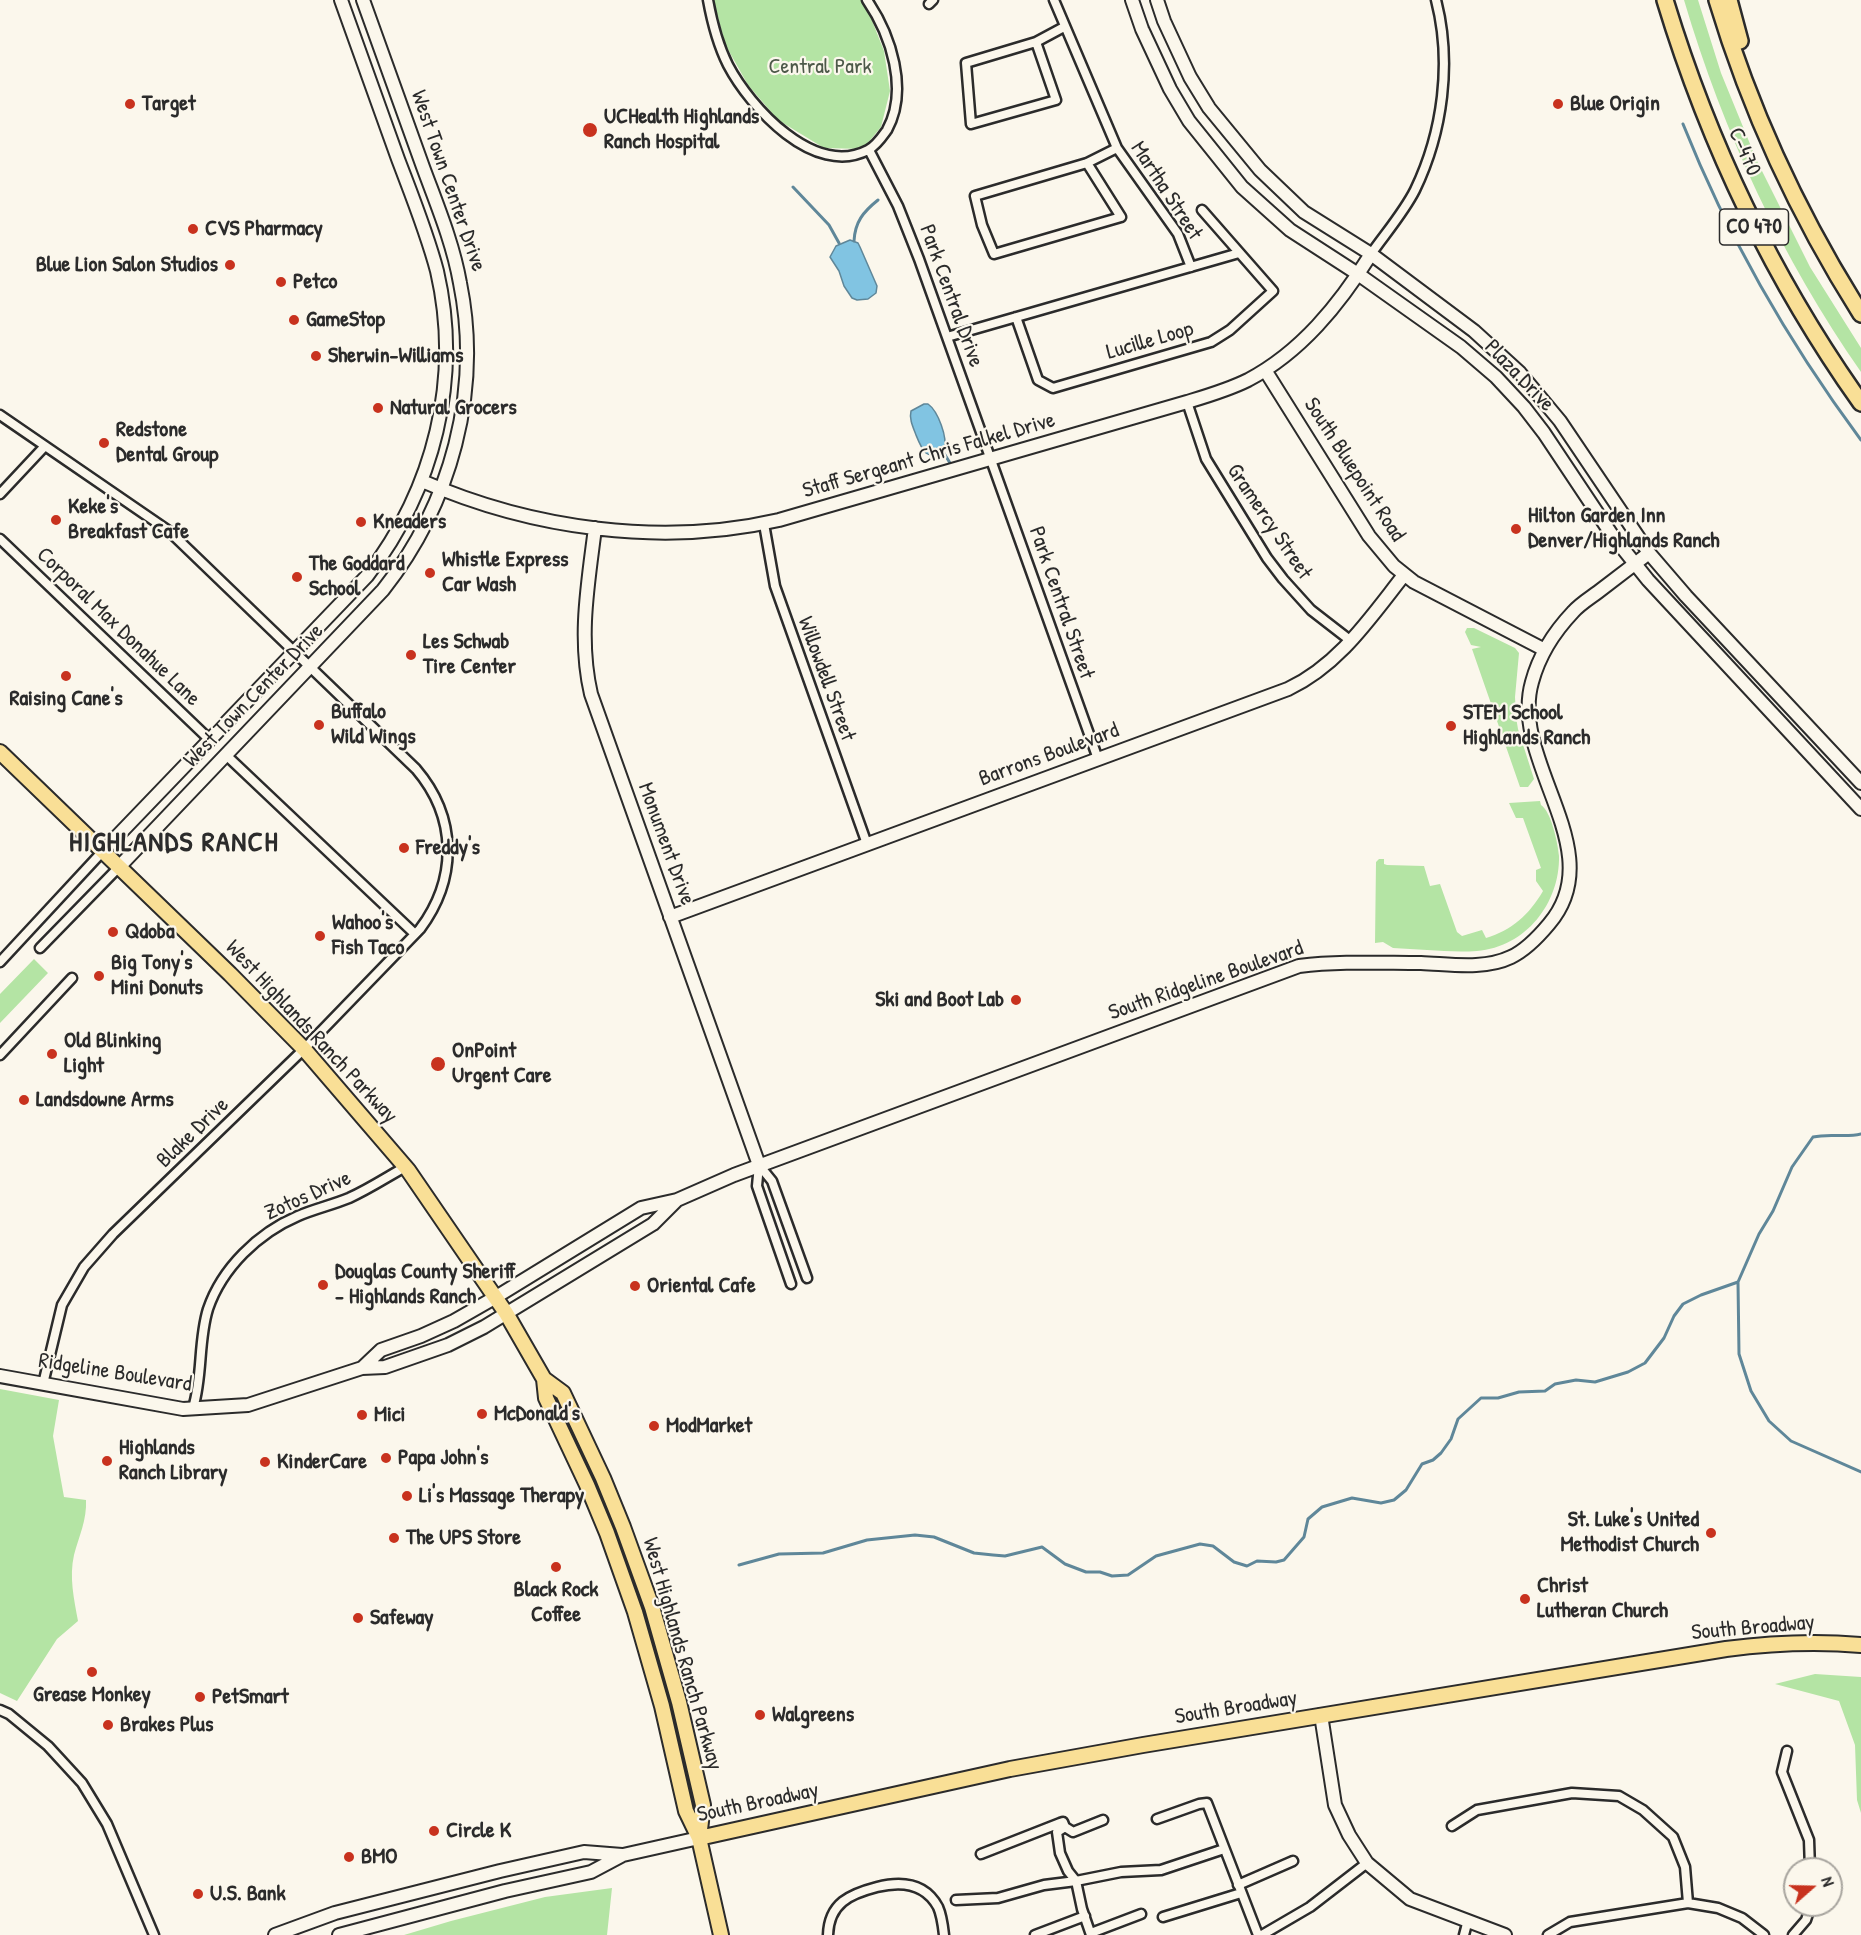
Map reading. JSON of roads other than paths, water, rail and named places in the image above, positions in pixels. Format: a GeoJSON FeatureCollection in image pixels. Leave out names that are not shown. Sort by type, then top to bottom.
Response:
{"type":"FeatureCollection","features":[{"type":"Feature","properties":{"kind":"highway"},"geometry":{"type":"LineString","coordinates":[[1656,0],[1676,36]]}},
{"type":"Feature","properties":{"kind":"highway","name":"C-470"},"geometry":{"type":"LineString","coordinates":[[1665,0],[1714,141],[1747,213],[1808,324],[1861,403]]}},
{"type":"Feature","properties":{"kind":"highway","name":"C-470"},"geometry":{"type":"LineString","coordinates":[[1717,0],[1754,105],[1791,188],[1825,255],[1861,314]]}},
{"type":"Feature","properties":{"kind":"highway"},"geometry":{"type":"LineString","coordinates":[[1729,0],[1751,77],[1785,164],[1791,188]]}},
{"type":"Feature","properties":{"kind":"main road","name":"West Highlands Ranch Parkway"},"geometry":{"type":"LineString","coordinates":[[0,752],[304,1049],[405,1167],[506,1313],[544,1379],[546,1398],[607,1533],[635,1612],[662,1706],[686,1811],[699,1838],[721,1935]]}},
{"type":"Feature","properties":{"kind":"main road","name":"South Broadway"},"geometry":{"type":"LineString","coordinates":[[699,1838],[1010,1769],[1321,1715],[1726,1649],[1778,1643],[1829,1642],[1861,1646]]}},
{"type":"Feature","properties":{"kind":"street","name":"West Town Center Drive"},"geometry":{"type":"LineString","coordinates":[[103,851],[350,596],[378,562],[402,524],[422,481],[436,439],[444,390],[446,347],[440,286],[422,226],[341,0]]}},
{"type":"Feature","properties":{"kind":"street","name":"West Town Center Drive"},"geometry":{"type":"LineString","coordinates":[[119,867],[312,667],[397,573],[418,539],[442,489],[458,436],[465,392],[467,338],[462,289],[441,215],[363,0]]}},
{"type":"Feature","properties":{"kind":"street"},"geometry":{"type":"LineString","coordinates":[[708,0],[714,30],[727,63],[746,93],[766,117],[798,142],[814,150],[839,155],[852,155],[869,150],[882,137],[895,107],[897,88],[889,45],[879,20],[867,0]]}},
{"type":"Feature","properties":{"kind":"street","name":"Martha Street"},"geometry":{"type":"LineString","coordinates":[[947,337],[1191,267],[1178,234],[1117,148],[1054,0]]}},
{"type":"Feature","properties":{"kind":"street","name":"Plaza Drive"},"geometry":{"type":"LineString","coordinates":[[1132,0],[1142,30],[1170,89],[1189,121],[1242,187],[1290,230],[1358,274],[1461,347],[1496,377],[1544,433],[1634,565],[1861,809]]}},
{"type":"Feature","properties":{"kind":"street","name":"Plaza Drive"},"geometry":{"type":"LineString","coordinates":[[1157,0],[1164,21],[1190,77],[1209,108],[1260,171],[1305,212],[1371,255],[1474,331],[1520,373],[1560,422],[1649,553],[1686,596],[1861,783]]}},
{"type":"Feature","properties":{"kind":"street"},"geometry":{"type":"LineString","coordinates":[[1371,255],[1414,192],[1431,153],[1439,117],[1444,62],[1440,15],[1436,0]]}},
{"type":"Feature","properties":{"kind":"street"},"geometry":{"type":"LineString","coordinates":[[1036,42],[1056,100],[971,124],[966,63],[1036,42],[1064,27]]}},
{"type":"Feature","properties":{"kind":"street"},"geometry":{"type":"LineString","coordinates":[[1087,163],[1121,217],[994,254],[982,225],[975,196],[1087,163],[1117,148]]}},
{"type":"Feature","properties":{"kind":"street","name":"Park Central Drive"},"geometry":{"type":"LineString","coordinates":[[869,150],[898,206],[991,459]]}},
{"type":"Feature","properties":{"kind":"street","name":"Lucille Loop"},"geometry":{"type":"LineString","coordinates":[[1016,317],[1038,380],[1053,388],[1211,342],[1230,330],[1273,291],[1202,210]]}},
{"type":"Feature","properties":{"kind":"street"},"geometry":{"type":"LineString","coordinates":[[1191,267],[1239,253]]}},
{"type":"Feature","properties":{"kind":"street","name":"Staff Sergeant Chris Falkel Drive"},"geometry":{"type":"LineString","coordinates":[[422,481],[522,514],[595,528],[693,531],[764,524],[816,511],[1187,402],[1233,386],[1265,370],[1322,322],[1371,255]]}},
{"type":"Feature","properties":{"kind":"street","name":"South Bluepoint Road"},"geometry":{"type":"LineString","coordinates":[[1265,370],[1369,536],[1386,558],[1404,575],[1545,650]]}},
{"type":"Feature","properties":{"kind":"street","name":"Gramercy Street"},"geometry":{"type":"LineString","coordinates":[[1187,402],[1206,459],[1267,558],[1311,610],[1351,641]]}},
{"type":"Feature","properties":{"kind":"street","name":"Blake Drive"},"geometry":{"type":"LineString","coordinates":[[0,415],[169,531],[416,769],[431,789],[441,808],[447,832],[445,879],[432,913],[415,934],[304,1049],[113,1234],[84,1267],[62,1305],[43,1384]]}},
{"type":"Feature","properties":{"kind":"street"},"geometry":{"type":"LineString","coordinates":[[0,494],[45,446]]}},
{"type":"Feature","properties":{"kind":"street","name":"Park Central Street"},"geometry":{"type":"LineString","coordinates":[[991,459],[1098,759]]}},
{"type":"Feature","properties":{"kind":"street","name":"Willowdell Street"},"geometry":{"type":"LineString","coordinates":[[764,524],[770,566],[778,595],[867,844]]}},
{"type":"Feature","properties":{"kind":"street","name":"Monument Drive"},"geometry":{"type":"LineString","coordinates":[[595,528],[584,641],[588,680],[600,723],[759,1165],[772,1181],[807,1278]]}},
{"type":"Feature","properties":{"kind":"street","name":"Corporal Max Donahue Lane"},"geometry":{"type":"LineString","coordinates":[[0,539],[210,740]]}},
{"type":"Feature","properties":{"kind":"street","name":"South Ridgeline Boulevard"},"geometry":{"type":"LineString","coordinates":[[496,1297],[641,1208],[677,1200],[759,1165],[1299,966],[1334,962],[1481,965],[1511,957],[1538,938],[1558,914],[1568,887],[1570,861],[1564,831],[1533,743],[1528,710],[1532,682],[1545,650],[1574,611],[1649,553]]}},
{"type":"Feature","properties":{"kind":"street","name":"Barrons Boulevard"},"geometry":{"type":"LineString","coordinates":[[670,917],[1288,689],[1317,673],[1351,641],[1404,575]]}},
{"type":"Feature","properties":{"kind":"street"},"geometry":{"type":"LineString","coordinates":[[226,755],[415,934]]}},
{"type":"Feature","properties":{"kind":"street"},"geometry":{"type":"LineString","coordinates":[[1832,778],[1838,774],[1847,777],[1861,792]]}},
{"type":"Feature","properties":{"kind":"street"},"geometry":{"type":"LineString","coordinates":[[0,962],[103,851]]}},
{"type":"Feature","properties":{"kind":"street"},"geometry":{"type":"LineString","coordinates":[[40,948],[119,867]]}},
{"type":"Feature","properties":{"kind":"street"},"geometry":{"type":"LineString","coordinates":[[0,1055],[72,978]]}},
{"type":"Feature","properties":{"kind":"street","name":"Monument Drive"},"geometry":{"type":"LineString","coordinates":[[759,1165],[757,1186],[791,1284]]}},
{"type":"Feature","properties":{"kind":"street","name":"Zotos Drive"},"geometry":{"type":"LineString","coordinates":[[193,1408],[197,1394],[206,1317],[213,1298],[234,1264],[261,1238],[283,1223],[348,1198],[405,1167]]}},
{"type":"Feature","properties":{"kind":"street","name":"South Ridgeline Boulevard"},"geometry":{"type":"LineString","coordinates":[[506,1313],[653,1224],[677,1200]]}},
{"type":"Feature","properties":{"kind":"street","name":"Ridgeline Boulevard"},"geometry":{"type":"LineString","coordinates":[[362,1368],[381,1350],[446,1325],[496,1297]]}},
{"type":"Feature","properties":{"kind":"street","name":"Ridgeline Boulevard"},"geometry":{"type":"LineString","coordinates":[[0,1376],[183,1408],[248,1405],[362,1368],[385,1367],[448,1345],[506,1313]]}},
{"type":"Feature","properties":{"kind":"street"},"geometry":{"type":"LineString","coordinates":[[0,1710],[9,1714],[48,1746],[82,1783],[107,1824],[154,1935]]}},
{"type":"Feature","properties":{"kind":"street"},"geometry":{"type":"LineString","coordinates":[[1321,1715],[1335,1805],[1349,1835],[1367,1863],[1410,1899],[1505,1935]]}},
{"type":"Feature","properties":{"kind":"street"},"geometry":{"type":"LineString","coordinates":[[1787,1751],[1782,1772],[1809,1840],[1810,1857]]}},
{"type":"Feature","properties":{"kind":"street"},"geometry":{"type":"LineString","coordinates":[[1452,1826],[1477,1810],[1572,1793],[1619,1796],[1643,1809],[1673,1837],[1685,1867],[1688,1903]]}},
{"type":"Feature","properties":{"kind":"street"},"geometry":{"type":"LineString","coordinates":[[1157,1819],[1207,1803],[1239,1889],[1260,1935],[1310,1907],[1367,1863]]}},
{"type":"Feature","properties":{"kind":"street"},"geometry":{"type":"LineString","coordinates":[[981,1854],[1066,1827],[1103,1820]]}},
{"type":"Feature","properties":{"kind":"street"},"geometry":{"type":"LineString","coordinates":[[1066,1827],[1057,1832],[1060,1853],[1068,1871],[1076,1881],[1091,1934],[1141,1914]]}},
{"type":"Feature","properties":{"kind":"street","name":"South Broadway"},"geometry":{"type":"LineString","coordinates":[[339,1935],[505,1891],[591,1872],[623,1855],[699,1838]]}},
{"type":"Feature","properties":{"kind":"street"},"geometry":{"type":"LineString","coordinates":[[956,1900],[998,1898],[1044,1885],[1121,1872],[1161,1870],[1224,1849]]}},
{"type":"Feature","properties":{"kind":"street","name":"South Broadway"},"geometry":{"type":"LineString","coordinates":[[275,1935],[336,1913],[500,1871],[584,1852],[623,1855]]}},
{"type":"Feature","properties":{"kind":"street"},"geometry":{"type":"LineString","coordinates":[[1163,1917],[1239,1889],[1293,1861]]}},
{"type":"Feature","properties":{"kind":"street"},"geometry":{"type":"LineString","coordinates":[[828,1935],[832,1915],[855,1893],[889,1884],[904,1883],[924,1891],[939,1908],[944,1935]]}},
{"type":"Feature","properties":{"kind":"street"},"geometry":{"type":"LineString","coordinates":[[1548,1935],[1570,1922],[1688,1903],[1718,1908],[1742,1918],[1764,1935]]}},
{"type":"Feature","properties":{"kind":"street"},"geometry":{"type":"LineString","coordinates":[[1035,1935],[1085,1916]]}},
{"type":"Feature","properties":{"kind":"street"},"geometry":{"type":"LineString","coordinates":[[1793,1935],[1807,1917]]}},
{"type":"Feature","properties":{"kind":"street"},"geometry":{"type":"LineString","coordinates":[[1464,1935],[1468,1920]]}},
{"type":"Feature","properties":{"kind":"water"},"geometry":{"type":"Polygon","coordinates":[[[850,240],[858,243],[877,286],[876,293],[868,299],[852,298],[830,257],[836,246],[850,240]]]}},
{"type":"Feature","properties":{"kind":"water"},"geometry":{"type":"Polygon","coordinates":[[[924,404],[932,407],[945,438],[944,449],[933,455],[923,450],[911,420],[911,411],[924,404]]]}},
{"type":"Feature","properties":{"kind":"waterway"},"geometry":{"type":"LineString","coordinates":[[1683,124],[1720,207],[1762,288],[1809,366],[1861,440]]}},
{"type":"Feature","properties":{"kind":"waterway"},"geometry":{"type":"LineString","coordinates":[[793,187],[829,225],[839,243]]}},
{"type":"Feature","properties":{"kind":"waterway"},"geometry":{"type":"LineString","coordinates":[[854,241],[856,228],[861,218],[878,200]]}},
{"type":"Feature","properties":{"kind":"waterway"},"geometry":{"type":"LineString","coordinates":[[942,450],[950,463]]}},
{"type":"Feature","properties":{"kind":"waterway"},"geometry":{"type":"LineString","coordinates":[[739,1565],[779,1554],[823,1553],[867,1540],[915,1535],[934,1537],[974,1553],[993,1555],[1005,1556],[1042,1547],[1065,1564],[1086,1572],[1100,1572],[1112,1576],[1128,1575],[1156,1556],[1200,1544],[1213,1546],[1234,1562],[1247,1566],[1257,1561],[1284,1560],[1304,1537],[1308,1519],[1322,1507],[1352,1498],[1381,1503],[1394,1500],[1406,1490],[1422,1464],[1433,1460],[1441,1453],[1451,1439],[1458,1419],[1481,1398],[1498,1398],[1519,1392],[1545,1391],[1555,1384],[1576,1380],[1595,1382],[1628,1372],[1645,1363],[1664,1338],[1674,1316],[1683,1304],[1738,1282],[1792,1167],[1813,1137],[1861,1134]]}},
{"type":"Feature","properties":{"kind":"waterway"},"geometry":{"type":"LineString","coordinates":[[1738,1282],[1739,1354],[1751,1391],[1769,1421],[1791,1441],[1861,1472]]}},
{"type":"Feature","properties":{"kind":"place","name":"Target"},"geometry":{"type":"Point","coordinates":[130,104]}},
{"type":"Feature","properties":{"kind":"place","name":"Blue Origin"},"geometry":{"type":"Point","coordinates":[1558,104]}},
{"type":"Feature","properties":{"kind":"place","name":"UCHealth Highlands Ranch Hospital"},"geometry":{"type":"Point","coordinates":[590,130]}},
{"type":"Feature","properties":{"kind":"place","name":"CVS Pharmacy"},"geometry":{"type":"Point","coordinates":[193,229]}},
{"type":"Feature","properties":{"kind":"place","name":"Blue Lion Salon Studios"},"geometry":{"type":"Point","coordinates":[230,265]}},
{"type":"Feature","properties":{"kind":"place","name":"Petco"},"geometry":{"type":"Point","coordinates":[281,282]}},
{"type":"Feature","properties":{"kind":"place","name":"GameStop"},"geometry":{"type":"Point","coordinates":[294,320]}},
{"type":"Feature","properties":{"kind":"place","name":"Sherwin-Williams"},"geometry":{"type":"Point","coordinates":[316,356]}},
{"type":"Feature","properties":{"kind":"place","name":"Natural Grocers"},"geometry":{"type":"Point","coordinates":[378,408]}},
{"type":"Feature","properties":{"kind":"place","name":"Redstone Dental Group"},"geometry":{"type":"Point","coordinates":[104,443]}},
{"type":"Feature","properties":{"kind":"place","name":"Keke's Breakfast Cafe"},"geometry":{"type":"Point","coordinates":[56,520]}},
{"type":"Feature","properties":{"kind":"place","name":"Kneaders"},"geometry":{"type":"Point","coordinates":[361,522]}},
{"type":"Feature","properties":{"kind":"place","name":"Hilton Garden Inn Denver/Highlands Ranch"},"geometry":{"type":"Point","coordinates":[1516,529]}},
{"type":"Feature","properties":{"kind":"place","name":"Whistle Express Car Wash"},"geometry":{"type":"Point","coordinates":[430,573]}},
{"type":"Feature","properties":{"kind":"place","name":"The Goddard School"},"geometry":{"type":"Point","coordinates":[297,577]}},
{"type":"Feature","properties":{"kind":"place","name":"Les Schwab Tire Center"},"geometry":{"type":"Point","coordinates":[411,655]}},
{"type":"Feature","properties":{"kind":"place","name":"Raising Cane's"},"geometry":{"type":"Point","coordinates":[66,676]}},
{"type":"Feature","properties":{"kind":"place","name":"Buffalo Wild Wings"},"geometry":{"type":"Point","coordinates":[319,725]}},
{"type":"Feature","properties":{"kind":"place","name":"STEM School Highlands Ranch"},"geometry":{"type":"Point","coordinates":[1451,726]}},
{"type":"Feature","properties":{"kind":"place","name":"Freddy's"},"geometry":{"type":"Point","coordinates":[404,848]}},
{"type":"Feature","properties":{"kind":"place","name":"Qdoba"},"geometry":{"type":"Point","coordinates":[113,932]}},
{"type":"Feature","properties":{"kind":"place","name":"Wahoo's Fish Taco"},"geometry":{"type":"Point","coordinates":[320,936]}},
{"type":"Feature","properties":{"kind":"place","name":"Big Tony's Mini Donuts"},"geometry":{"type":"Point","coordinates":[99,976]}},
{"type":"Feature","properties":{"kind":"place","name":"Ski and Boot Lab"},"geometry":{"type":"Point","coordinates":[1016,1000]}},
{"type":"Feature","properties":{"kind":"place","name":"Old Blinking Light"},"geometry":{"type":"Point","coordinates":[52,1054]}},
{"type":"Feature","properties":{"kind":"place","name":"OnPoint Urgent Care"},"geometry":{"type":"Point","coordinates":[438,1064]}},
{"type":"Feature","properties":{"kind":"place","name":"Landsdowne Arms"},"geometry":{"type":"Point","coordinates":[24,1100]}},
{"type":"Feature","properties":{"kind":"place","name":"Douglas County Sheriff - Highlands Ranch"},"geometry":{"type":"Point","coordinates":[323,1285]}},
{"type":"Feature","properties":{"kind":"place","name":"Oriental Cafe"},"geometry":{"type":"Point","coordinates":[635,1286]}},
{"type":"Feature","properties":{"kind":"place","name":"McDonald's"},"geometry":{"type":"Point","coordinates":[482,1414]}},
{"type":"Feature","properties":{"kind":"place","name":"Mici"},"geometry":{"type":"Point","coordinates":[362,1415]}},
{"type":"Feature","properties":{"kind":"place","name":"ModMarket"},"geometry":{"type":"Point","coordinates":[654,1426]}},
{"type":"Feature","properties":{"kind":"place","name":"Papa John's"},"geometry":{"type":"Point","coordinates":[386,1458]}},
{"type":"Feature","properties":{"kind":"place","name":"Highlands Ranch Library"},"geometry":{"type":"Point","coordinates":[107,1461]}},
{"type":"Feature","properties":{"kind":"place","name":"KinderCare"},"geometry":{"type":"Point","coordinates":[265,1462]}},
{"type":"Feature","properties":{"kind":"place","name":"Li's Massage Therapy"},"geometry":{"type":"Point","coordinates":[407,1496]}},
{"type":"Feature","properties":{"kind":"place","name":"St. Luke's United Methodist Church"},"geometry":{"type":"Point","coordinates":[1711,1533]}},
{"type":"Feature","properties":{"kind":"place","name":"The UPS Store"},"geometry":{"type":"Point","coordinates":[394,1538]}},
{"type":"Feature","properties":{"kind":"place","name":"Black Rock Coffee"},"geometry":{"type":"Point","coordinates":[556,1567]}},
{"type":"Feature","properties":{"kind":"place","name":"Christ Lutheran Church"},"geometry":{"type":"Point","coordinates":[1525,1599]}},
{"type":"Feature","properties":{"kind":"place","name":"Safeway"},"geometry":{"type":"Point","coordinates":[358,1618]}},
{"type":"Feature","properties":{"kind":"place","name":"Grease Monkey"},"geometry":{"type":"Point","coordinates":[92,1672]}},
{"type":"Feature","properties":{"kind":"place","name":"PetSmart"},"geometry":{"type":"Point","coordinates":[200,1697]}},
{"type":"Feature","properties":{"kind":"place","name":"Walgreens"},"geometry":{"type":"Point","coordinates":[760,1715]}},
{"type":"Feature","properties":{"kind":"place","name":"Brakes Plus"},"geometry":{"type":"Point","coordinates":[108,1725]}},
{"type":"Feature","properties":{"kind":"place","name":"Circle K"},"geometry":{"type":"Point","coordinates":[434,1831]}},
{"type":"Feature","properties":{"kind":"place","name":"BMO"},"geometry":{"type":"Point","coordinates":[349,1857]}},
{"type":"Feature","properties":{"kind":"place","name":"U.S. Bank"},"geometry":{"type":"Point","coordinates":[198,1894]}},
{"type":"Feature","properties":{"kind":"district","name":"HIGHLANDS RANCH"},"geometry":{"type":"Point","coordinates":[174,844]}},
{"type":"Feature","properties":{"kind":"park label","name":"Central Park"},"geometry":{"type":"Point","coordinates":[820,67]}}]}
